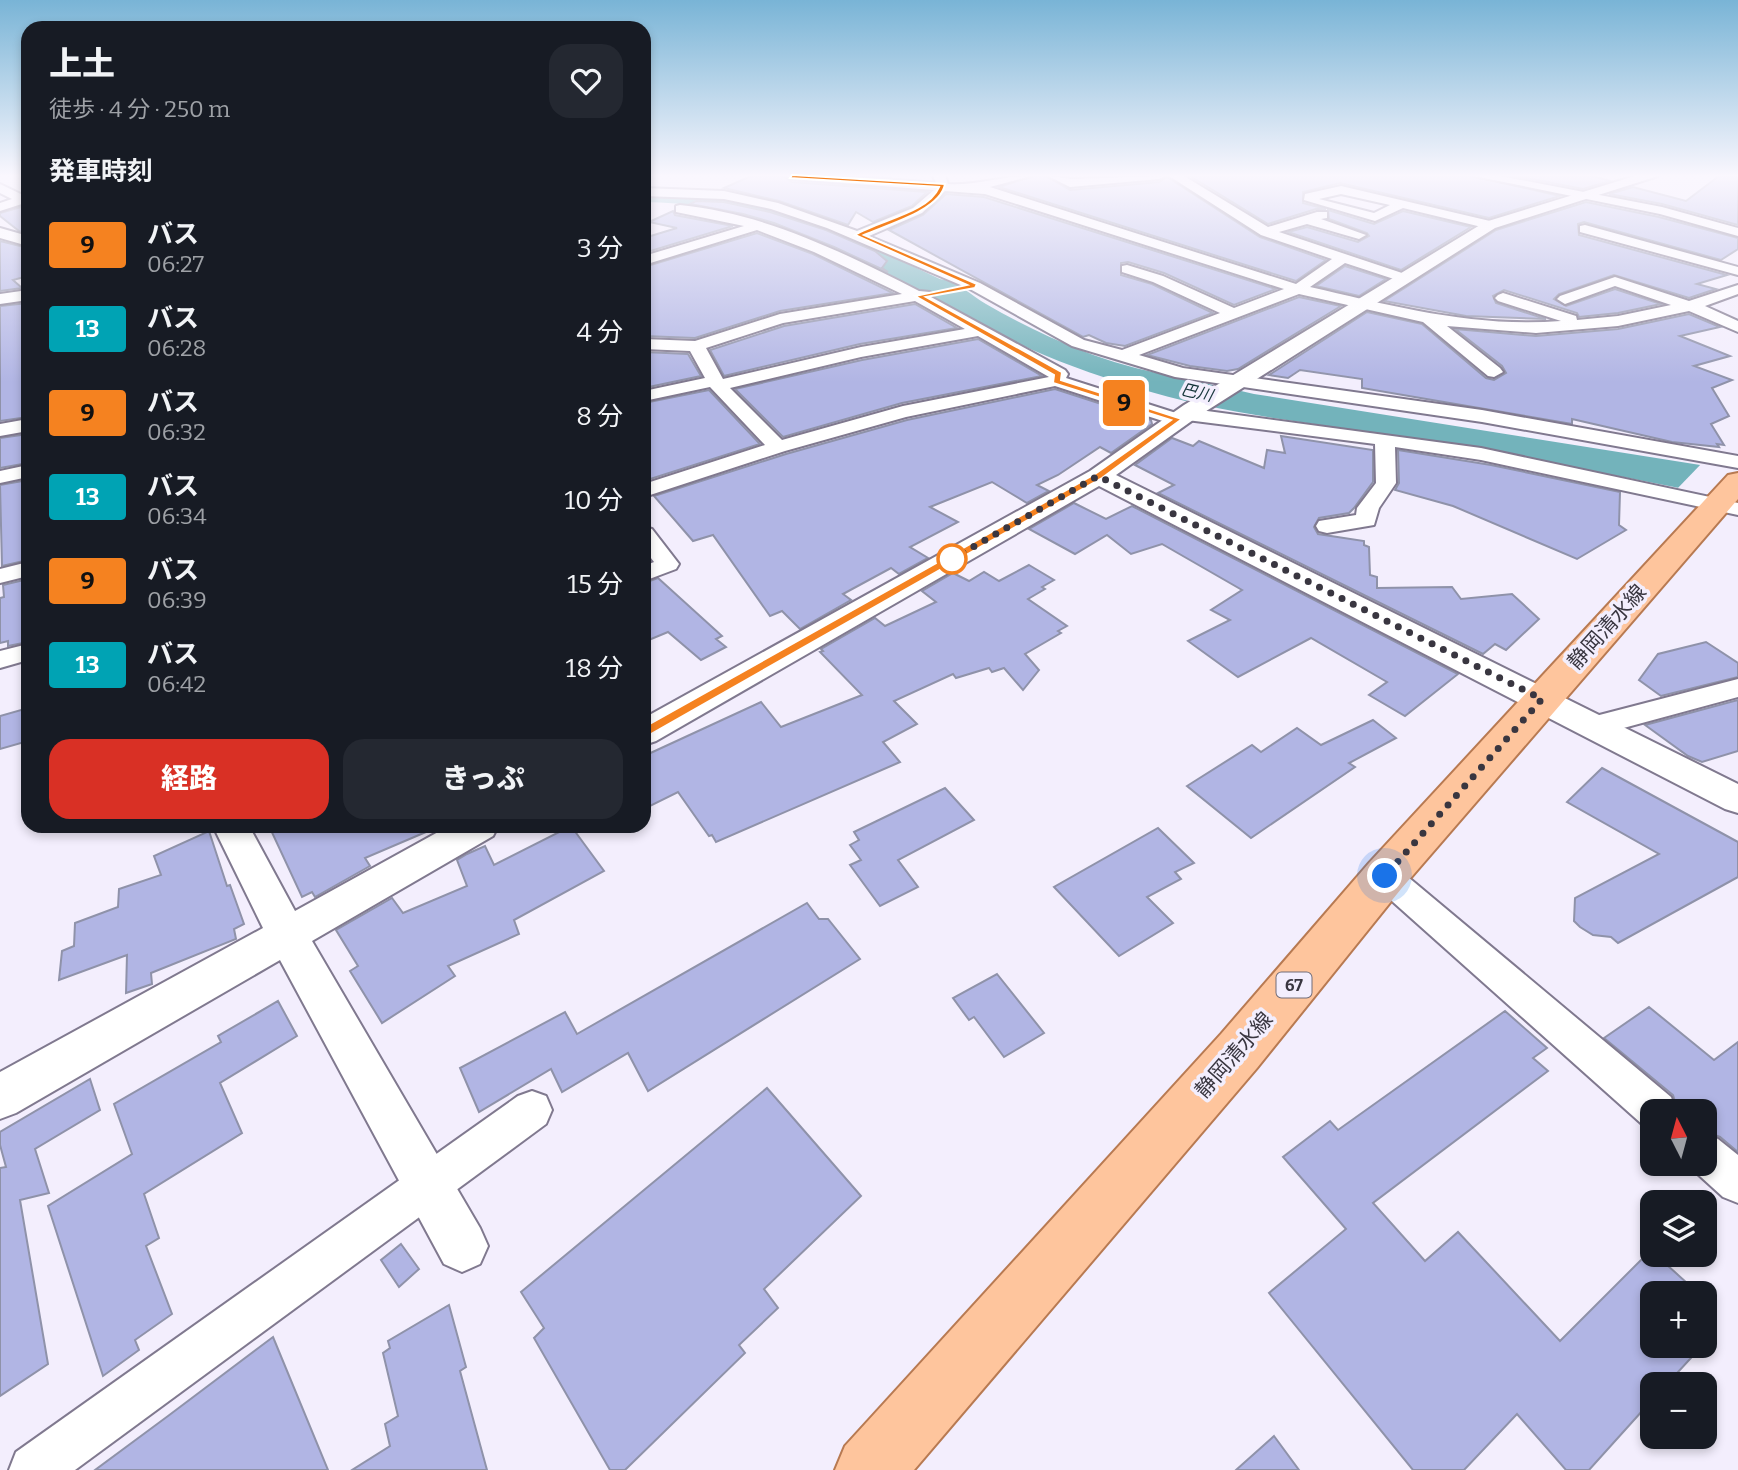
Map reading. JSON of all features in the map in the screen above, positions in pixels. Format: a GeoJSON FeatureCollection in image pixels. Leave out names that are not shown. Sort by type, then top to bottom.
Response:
{"type":"FeatureCollection","features":[{"type":"Feature","properties":{"kind":"main road","name":"静岡清水線"},"geometry":{"type":"LineString","coordinates":[[869,1470],[1239,1051],[1385,876],[1730,492]]}},
{"type":"Feature","properties":{"kind":"street"},"geometry":{"type":"LineString","coordinates":[[651,259],[697,245]]}},
{"type":"Feature","properties":{"kind":"street"},"geometry":{"type":"LineString","coordinates":[[808,245],[921,295],[978,331],[1059,374],[1056,381]]}},
{"type":"Feature","properties":{"kind":"street"},"geometry":{"type":"LineString","coordinates":[[880,245],[972,286],[1078,343],[1120,357],[1181,373],[1508,421],[1730,492]]}},
{"type":"Feature","properties":{"kind":"street"},"geometry":{"type":"LineString","coordinates":[[1161,245],[1298,289],[1360,305],[1429,319],[1509,328],[1587,325],[1690,306],[1738,289]]}},
{"type":"Feature","properties":{"kind":"street"},"geometry":{"type":"LineString","coordinates":[[1303,245],[1403,278]]}},
{"type":"Feature","properties":{"kind":"street"},"geometry":{"type":"LineString","coordinates":[[651,729],[1098,476],[1185,414],[1458,245]]}},
{"type":"Feature","properties":{"kind":"street"},"geometry":{"type":"LineString","coordinates":[[1642,245],[1738,271]]}},
{"type":"Feature","properties":{"kind":"street"},"geometry":{"type":"LineString","coordinates":[[1120,357],[1298,289],[1343,258]]}},
{"type":"Feature","properties":{"kind":"street"},"geometry":{"type":"LineString","coordinates":[[1127,269],[1158,279],[1232,313]]}},
{"type":"Feature","properties":{"kind":"street"},"geometry":{"type":"LineString","coordinates":[[1565,299],[1615,281],[1690,306],[1738,327]]}},
{"type":"Feature","properties":{"kind":"street"},"geometry":{"type":"LineString","coordinates":[[651,344],[696,346],[780,319],[972,286]]}},
{"type":"Feature","properties":{"kind":"street"},"geometry":{"type":"LineString","coordinates":[[0,299],[21,296]]}},
{"type":"Feature","properties":{"kind":"street"},"geometry":{"type":"LineString","coordinates":[[1503,298],[1587,325]]}},
{"type":"Feature","properties":{"kind":"street"},"geometry":{"type":"LineString","coordinates":[[1429,319],[1494,372]]}},
{"type":"Feature","properties":{"kind":"street"},"geometry":{"type":"LineString","coordinates":[[651,395],[978,331]]}},
{"type":"Feature","properties":{"kind":"street"},"geometry":{"type":"LineString","coordinates":[[696,346],[717,384],[778,447]]}},
{"type":"Feature","properties":{"kind":"street"},"geometry":{"type":"LineString","coordinates":[[651,489],[778,447],[903,412],[1056,381],[1185,414],[1385,440],[1730,492]]}},
{"type":"Feature","properties":{"kind":"street"},"geometry":{"type":"LineString","coordinates":[[0,430],[21,426]]}},
{"type":"Feature","properties":{"kind":"street"},"geometry":{"type":"LineString","coordinates":[[1327,526],[1366,520],[1368,508],[1386,483],[1385,440]]}},
{"type":"Feature","properties":{"kind":"street"},"geometry":{"type":"LineString","coordinates":[[0,477],[21,472]]}},
{"type":"Feature","properties":{"kind":"street"},"geometry":{"type":"LineString","coordinates":[[1098,476],[1738,800]]}},
{"type":"Feature","properties":{"kind":"street"},"geometry":{"type":"LineString","coordinates":[[651,543],[668,564],[651,571]]}},
{"type":"Feature","properties":{"kind":"street"},"geometry":{"type":"LineString","coordinates":[[0,576],[21,571]]}},
{"type":"Feature","properties":{"kind":"street"},"geometry":{"type":"LineString","coordinates":[[0,660],[21,654]]}},
{"type":"Feature","properties":{"kind":"street"},"geometry":{"type":"LineString","coordinates":[[1594,726],[1738,688]]}},
{"type":"Feature","properties":{"kind":"street"},"geometry":{"type":"LineString","coordinates":[[235,833],[287,935],[462,1246]]}},
{"type":"Feature","properties":{"kind":"street"},"geometry":{"type":"LineString","coordinates":[[0,1097],[468,833]]}},
{"type":"Feature","properties":{"kind":"street"},"geometry":{"type":"LineString","coordinates":[[1385,876],[1643,1099]]}},
{"type":"Feature","properties":{"kind":"street"},"geometry":{"type":"LineString","coordinates":[[34,1470],[532,1110]]}},
{"type":"Feature","properties":{"kind":"street"},"geometry":{"type":"LineString","coordinates":[[1717,1164],[1738,1182]]}},
{"type":"Feature","properties":{"kind":"water","name":"巴川"},"geometry":{"type":"Polygon","coordinates":[[[827,245],[865,245],[964,289],[998,311],[1046,335],[1125,365],[1254,394],[1738,471],[1738,499],[1476,449],[1247,414],[1171,398],[1036,352],[827,245]]]}},
{"type":"Feature","properties":{"kind":"pier"},"geometry":{"type":"Polygon","coordinates":[[[1703,462],[1738,467],[1738,503],[1675,491],[1703,462]]]}},
{"type":"Feature","properties":{"kind":"building"},"geometry":{"type":"Polygon","coordinates":[[[0,245],[21,246],[21,278],[13,280],[21,288],[0,291],[0,245]]]}},
{"type":"Feature","properties":{"kind":"building"},"geometry":{"type":"Polygon","coordinates":[[[651,245],[672,245],[651,251],[651,245]]]}},
{"type":"Feature","properties":{"kind":"building"},"geometry":{"type":"Polygon","coordinates":[[[718,245],[788,245],[893,293],[780,311],[695,338],[651,336],[651,265],[718,245]]]}},
{"type":"Feature","properties":{"kind":"building"},"geometry":{"type":"Polygon","coordinates":[[[828,245],[860,245],[875,251],[887,261],[882,268],[888,272],[828,245]]]}},
{"type":"Feature","properties":{"kind":"building"},"geometry":{"type":"Polygon","coordinates":[[[915,245],[1135,245],[1276,289],[1234,305],[1164,273],[1128,262],[1121,263],[1121,275],[1152,284],[1213,313],[1125,346],[1106,343],[1089,335],[1083,337],[915,245]]]}},
{"type":"Feature","properties":{"kind":"building"},"geometry":{"type":"Polygon","coordinates":[[[1181,245],[1282,245],[1326,260],[1296,281],[1181,245]]]}},
{"type":"Feature","properties":{"kind":"building"},"geometry":{"type":"Polygon","coordinates":[[[1325,245],[1442,245],[1401,270],[1325,245]]]}},
{"type":"Feature","properties":{"kind":"building"},"geometry":{"type":"Polygon","coordinates":[[[1473,245],[1615,245],[1727,275],[1697,284],[1716,289],[1689,298],[1614,275],[1559,294],[1554,299],[1566,306],[1615,289],[1661,304],[1618,313],[1579,317],[1577,313],[1504,290],[1493,296],[1496,303],[1546,319],[1466,316],[1384,301],[1473,245]]]}},
{"type":"Feature","properties":{"kind":"building"},"geometry":{"type":"Polygon","coordinates":[[[1665,245],[1738,245],[1738,249],[1721,260],[1665,245]]]}},
{"type":"Feature","properties":{"kind":"building"},"geometry":{"type":"Polygon","coordinates":[[[1345,266],[1386,279],[1359,296],[1316,286],[1345,266]]]}},
{"type":"Feature","properties":{"kind":"building"},"geometry":{"type":"Polygon","coordinates":[[[1299,297],[1341,306],[1238,369],[1227,371],[1190,366],[1147,355],[1299,297]]]}},
{"type":"Feature","properties":{"kind":"building"},"geometry":{"type":"Polygon","coordinates":[[[21,304],[21,418],[0,421],[0,306],[21,304]]]}},
{"type":"Feature","properties":{"kind":"building"},"geometry":{"type":"Polygon","coordinates":[[[915,304],[957,328],[860,344],[724,376],[710,350],[784,326],[915,304]]]}},
{"type":"Feature","properties":{"kind":"building"},"geometry":{"type":"Polygon","coordinates":[[[1367,312],[1422,324],[1486,378],[1494,380],[1506,373],[1502,366],[1455,329],[1536,336],[1618,329],[1689,314],[1720,327],[1680,336],[1730,356],[1694,366],[1732,380],[1712,388],[1729,416],[1711,424],[1724,445],[1717,444],[1719,447],[1672,442],[1572,419],[1572,424],[1362,388],[1362,379],[1300,370],[1288,378],[1269,375],[1367,312]]]}},
{"type":"Feature","properties":{"kind":"building"},"geometry":{"type":"Polygon","coordinates":[[[978,339],[1042,376],[902,403],[783,437],[735,389],[862,360],[978,339]]]}},
{"type":"Feature","properties":{"kind":"building"},"geometry":{"type":"Polygon","coordinates":[[[651,352],[688,354],[701,376],[651,387],[651,352]]]}},
{"type":"Feature","properties":{"kind":"building"},"geometry":{"type":"Polygon","coordinates":[[[1055,389],[1151,420],[1152,424],[1111,453],[1100,447],[1058,475],[1037,485],[1049,491],[1027,503],[992,482],[930,507],[958,522],[910,547],[928,558],[899,574],[891,568],[843,594],[851,600],[800,629],[782,611],[770,616],[713,535],[693,541],[654,496],[786,454],[907,420],[1055,389]]]}},
{"type":"Feature","properties":{"kind":"building"},"geometry":{"type":"Polygon","coordinates":[[[709,390],[760,444],[651,479],[651,402],[709,390]]]}},
{"type":"Feature","properties":{"kind":"building"},"geometry":{"type":"Polygon","coordinates":[[[21,435],[21,464],[0,468],[0,438],[21,435]]]}},
{"type":"Feature","properties":{"kind":"building"},"geometry":{"type":"Polygon","coordinates":[[[1281,436],[1373,450],[1373,482],[1354,508],[1349,513],[1319,518],[1314,527],[1318,534],[1364,541],[1364,545],[1369,547],[1370,575],[1377,577],[1377,588],[1452,587],[1461,599],[1512,594],[1539,619],[1506,650],[1495,644],[1483,654],[1158,493],[1174,485],[1135,465],[1172,438],[1193,446],[1199,441],[1264,468],[1267,450],[1285,453],[1281,436]]]}},
{"type":"Feature","properties":{"kind":"building"},"geometry":{"type":"Polygon","coordinates":[[[1398,450],[1491,465],[1620,492],[1619,525],[1626,530],[1577,559],[1453,506],[1395,490],[1399,483],[1398,450]]]}},
{"type":"Feature","properties":{"kind":"building"},"geometry":{"type":"Polygon","coordinates":[[[21,481],[21,562],[2,566],[0,485],[21,481]]]}},
{"type":"Feature","properties":{"kind":"building"},"geometry":{"type":"Polygon","coordinates":[[[1074,503],[1106,519],[1132,506],[1458,674],[1405,716],[1369,695],[1387,682],[1311,638],[1238,677],[1188,641],[1230,620],[1211,610],[1242,590],[1162,544],[1131,554],[1107,535],[1075,554],[1029,529],[1074,503]]]}},
{"type":"Feature","properties":{"kind":"building"},"geometry":{"type":"Polygon","coordinates":[[[1029,565],[1054,580],[1028,599],[1067,626],[1058,631],[1061,633],[1025,654],[1039,670],[1023,690],[1004,668],[992,672],[989,668],[956,678],[953,674],[894,701],[917,724],[883,742],[900,762],[716,842],[678,792],[651,806],[651,753],[761,702],[781,727],[862,695],[820,652],[823,651],[821,649],[875,618],[885,626],[936,602],[922,591],[953,573],[969,581],[984,572],[999,581],[1029,565]]]}},
{"type":"Feature","properties":{"kind":"building"},"geometry":{"type":"Polygon","coordinates":[[[658,578],[722,636],[716,639],[726,647],[701,660],[668,632],[651,639],[651,580],[658,578]]]}},
{"type":"Feature","properties":{"kind":"building"},"geometry":{"type":"Polygon","coordinates":[[[21,581],[21,643],[8,646],[8,641],[0,643],[0,598],[4,597],[3,585],[21,581]]]}},
{"type":"Feature","properties":{"kind":"building"},"geometry":{"type":"Polygon","coordinates":[[[1706,642],[1738,663],[1738,677],[1661,696],[1639,680],[1658,654],[1706,642]]]}},
{"type":"Feature","properties":{"kind":"building"},"geometry":{"type":"Polygon","coordinates":[[[1738,700],[1738,751],[1702,762],[1688,756],[1645,725],[1738,700]]]}},
{"type":"Feature","properties":{"kind":"building"},"geometry":{"type":"Polygon","coordinates":[[[21,710],[21,743],[0,749],[0,716],[21,710]]]}},
{"type":"Feature","properties":{"kind":"building"},"geometry":{"type":"Polygon","coordinates":[[[1373,720],[1396,738],[1349,763],[1355,767],[1251,838],[1187,786],[1252,745],[1261,752],[1297,728],[1321,745],[1373,720]]]}},
{"type":"Feature","properties":{"kind":"building"},"geometry":{"type":"Polygon","coordinates":[[[1602,768],[1738,842],[1738,877],[1618,943],[1611,937],[1593,935],[1574,921],[1575,898],[1659,854],[1567,802],[1602,768]]]}},
{"type":"Feature","properties":{"kind":"building"},"geometry":{"type":"Polygon","coordinates":[[[945,788],[974,820],[898,860],[918,887],[880,906],[850,865],[861,860],[850,845],[859,840],[854,832],[945,788]]]}},
{"type":"Feature","properties":{"kind":"building"},"geometry":{"type":"Polygon","coordinates":[[[1158,828],[1194,863],[1175,872],[1181,879],[1147,897],[1173,923],[1119,956],[1054,887],[1158,828]]]}},
{"type":"Feature","properties":{"kind":"building"},"geometry":{"type":"Polygon","coordinates":[[[210,833],[227,886],[230,885],[244,924],[234,929],[236,939],[151,973],[152,984],[126,993],[127,955],[59,980],[62,951],[74,946],[75,923],[118,907],[119,889],[161,875],[154,856],[210,833]]]}},
{"type":"Feature","properties":{"kind":"building"},"geometry":{"type":"Polygon","coordinates":[[[272,833],[424,833],[365,858],[370,866],[315,897],[312,892],[302,897],[272,833]]]}},
{"type":"Feature","properties":{"kind":"building"},"geometry":{"type":"Polygon","coordinates":[[[557,833],[576,833],[604,871],[514,920],[519,934],[448,966],[455,976],[382,1023],[350,971],[358,966],[336,930],[392,898],[403,913],[467,886],[457,860],[485,846],[494,865],[557,833]]]}},
{"type":"Feature","properties":{"kind":"building"},"geometry":{"type":"Polygon","coordinates":[[[807,903],[819,919],[828,919],[860,959],[648,1091],[628,1053],[562,1092],[551,1069],[479,1112],[460,1068],[565,1012],[577,1034],[807,903]]]}},
{"type":"Feature","properties":{"kind":"building"},"geometry":{"type":"Polygon","coordinates":[[[997,974],[1044,1033],[1004,1057],[974,1017],[969,1020],[953,998],[997,974]]]}},
{"type":"Feature","properties":{"kind":"building"},"geometry":{"type":"Polygon","coordinates":[[[278,1001],[297,1036],[220,1083],[242,1133],[144,1194],[159,1238],[146,1246],[172,1314],[135,1340],[139,1350],[103,1376],[48,1206],[132,1154],[114,1104],[221,1042],[218,1036],[278,1001]]]}},
{"type":"Feature","properties":{"kind":"building"},"geometry":{"type":"Polygon","coordinates":[[[1649,1007],[1714,1060],[1738,1042],[1738,1152],[1717,1136],[1717,1099],[1674,1099],[1673,1095],[1604,1038],[1649,1007]]]}},
{"type":"Feature","properties":{"kind":"building"},"geometry":{"type":"Polygon","coordinates":[[[1505,1011],[1547,1048],[1533,1058],[1548,1071],[1373,1203],[1425,1261],[1458,1232],[1560,1341],[1640,1261],[1640,1267],[1669,1267],[1685,1281],[1640,1281],[1640,1358],[1691,1358],[1678,1372],[1640,1372],[1640,1413],[1589,1470],[1566,1470],[1517,1414],[1464,1470],[1413,1470],[1269,1293],[1346,1229],[1283,1157],[1330,1121],[1338,1130],[1505,1011]]]}},
{"type":"Feature","properties":{"kind":"building"},"geometry":{"type":"Polygon","coordinates":[[[90,1079],[100,1110],[35,1149],[49,1193],[20,1200],[48,1364],[0,1396],[0,1168],[6,1167],[0,1145],[0,1132],[90,1079]]]}},
{"type":"Feature","properties":{"kind":"building"},"geometry":{"type":"Polygon","coordinates":[[[767,1088],[861,1196],[764,1289],[778,1308],[739,1345],[745,1353],[625,1470],[610,1470],[534,1338],[544,1328],[521,1292],[767,1088]]]}},
{"type":"Feature","properties":{"kind":"building"},"geometry":{"type":"Polygon","coordinates":[[[401,1244],[419,1269],[399,1287],[381,1260],[401,1244]]]}},
{"type":"Feature","properties":{"kind":"building"},"geometry":{"type":"Polygon","coordinates":[[[449,1305],[466,1367],[460,1371],[487,1470],[352,1470],[390,1446],[385,1424],[398,1416],[383,1353],[390,1348],[388,1341],[449,1305]]]}},
{"type":"Feature","properties":{"kind":"building"},"geometry":{"type":"Polygon","coordinates":[[[273,1337],[328,1470],[95,1470],[168,1416],[273,1337]]]}},
{"type":"Feature","properties":{"kind":"building"},"geometry":{"type":"Polygon","coordinates":[[[1274,1436],[1299,1470],[1236,1470],[1274,1436]]]}},
{"type":"Feature","properties":{"kind":"bus line","name":"9"},"geometry":{"type":"LineString","coordinates":[[651,729],[1098,476],[1178,419],[1056,381],[1059,374],[919,296],[975,286],[882,245]]}},
{"type":"Feature","properties":{"kind":"route"},"geometry":{"type":"LineString","coordinates":[[952,559],[1098,476],[1542,699],[1385,876]]}}]}
